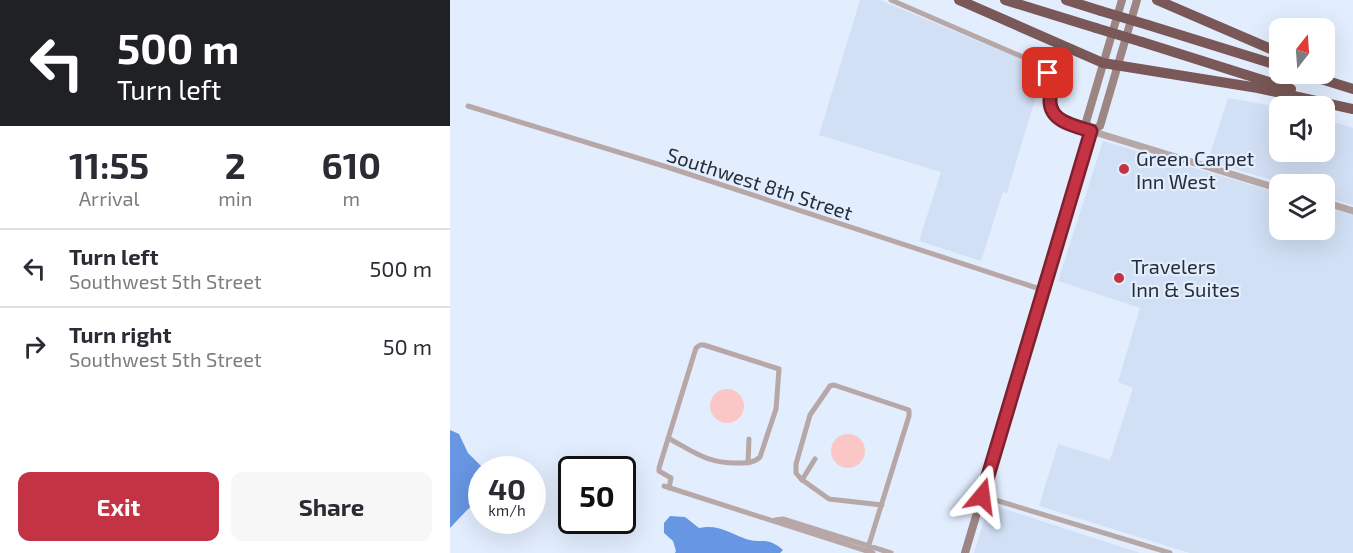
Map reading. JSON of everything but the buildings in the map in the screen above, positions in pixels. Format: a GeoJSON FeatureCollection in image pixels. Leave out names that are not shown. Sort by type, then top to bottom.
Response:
{"type":"FeatureCollection","features":[{"type":"Feature","properties":{"kind":"highway"},"geometry":{"type":"LineString","coordinates":[[959,0],[1104,63],[1258,88],[1353,108]]}},
{"type":"Feature","properties":{"kind":"highway"},"geometry":{"type":"LineString","coordinates":[[1005,0],[1353,108]]}},
{"type":"Feature","properties":{"kind":"highway"},"geometry":{"type":"LineString","coordinates":[[1066,0],[1269,63]]}},
{"type":"Feature","properties":{"kind":"highway"},"geometry":{"type":"LineString","coordinates":[[1157,0],[1269,48]]}},
{"type":"Feature","properties":{"kind":"highway"},"geometry":{"type":"LineString","coordinates":[[1335,79],[1353,88]]}},
{"type":"Feature","properties":{"kind":"highway"},"geometry":{"type":"LineString","coordinates":[[1335,83],[1353,88]]}},
{"type":"Feature","properties":{"kind":"main road"},"geometry":{"type":"LineString","coordinates":[[1091,131],[1086,122],[1122,0]]}},
{"type":"Feature","properties":{"kind":"main road"},"geometry":{"type":"LineString","coordinates":[[965,553],[1091,131],[1100,126],[1137,0]]}},
{"type":"Feature","properties":{"kind":"street"},"geometry":{"type":"LineString","coordinates":[[891,0],[1039,64],[1050,78],[1050,107],[1064,123],[1269,186]]}},
{"type":"Feature","properties":{"kind":"street","name":"Southwest 8th Street"},"geometry":{"type":"LineString","coordinates":[[468,106],[667,167],[1043,290]]}},
{"type":"Feature","properties":{"kind":"street"},"geometry":{"type":"LineString","coordinates":[[1335,205],[1353,211]]}},
{"type":"Feature","properties":{"kind":"street"},"geometry":{"type":"LineString","coordinates":[[668,438],[717,463],[754,462],[760,457],[776,409],[779,369],[704,345],[696,348],[668,438],[659,468],[659,471],[670,478],[666,487],[774,520],[783,519],[870,550],[891,553]]}},
{"type":"Feature","properties":{"kind":"street"},"geometry":{"type":"LineString","coordinates":[[870,550],[909,417],[909,410],[834,386],[827,388],[810,416],[795,468],[798,477],[829,499],[882,505]]}},
{"type":"Feature","properties":{"kind":"street"},"geometry":{"type":"LineString","coordinates":[[748,439],[748,463]]}},
{"type":"Feature","properties":{"kind":"street"},"geometry":{"type":"LineString","coordinates":[[802,480],[815,459]]}},
{"type":"Feature","properties":{"kind":"street"},"geometry":{"type":"LineString","coordinates":[[982,496],[1170,553]]}},
{"type":"Feature","properties":{"kind":"shaded area"},"geometry":{"type":"Polygon","coordinates":[[[860,0],[880,0],[1025,61],[1043,72],[1007,193],[1003,192],[981,261],[919,241],[941,172],[819,135],[860,0]]]}},
{"type":"Feature","properties":{"kind":"shaded area"},"geometry":{"type":"Polygon","coordinates":[[[1228,98],[1269,105],[1269,162],[1335,162],[1335,122],[1353,128],[1353,205],[1335,200],[1335,174],[1269,174],[1269,179],[1208,161],[1228,98]]]}},
{"type":"Feature","properties":{"kind":"shaded area"},"geometry":{"type":"Polygon","coordinates":[[[1103,141],[1269,190],[1269,240],[1335,240],[1335,209],[1353,215],[1353,553],[1190,553],[1039,506],[1058,444],[1110,460],[1133,388],[1118,382],[1140,308],[1058,281],[1103,141]]]}},
{"type":"Feature","properties":{"kind":"shaded area"},"geometry":{"type":"Polygon","coordinates":[[[727,389],[739,394],[744,406],[739,418],[727,423],[715,418],[710,406],[715,394],[727,389]]]}},
{"type":"Feature","properties":{"kind":"shaded area"},"geometry":{"type":"Polygon","coordinates":[[[848,434],[860,439],[865,451],[860,463],[848,468],[836,463],[831,451],[836,439],[848,434]]]}},
{"type":"Feature","properties":{"kind":"shaded area"},"geometry":{"type":"Polygon","coordinates":[[[989,504],[1140,553],[974,553],[989,504]]]}},
{"type":"Feature","properties":{"kind":"water"},"geometry":{"type":"Polygon","coordinates":[[[450,430],[459,434],[471,456],[468,456],[468,509],[450,528],[450,430]]]}},
{"type":"Feature","properties":{"kind":"water"},"geometry":{"type":"Polygon","coordinates":[[[670,516],[685,517],[699,528],[718,528],[746,539],[773,543],[783,550],[780,553],[675,553],[673,541],[664,533],[664,523],[670,516]]]}},
{"type":"Feature","properties":{"kind":"place","name":"Green Carpet Inn West"},"geometry":{"type":"Point","coordinates":[1124,169]}},
{"type":"Feature","properties":{"kind":"place","name":"Travelers Inn & Suites"},"geometry":{"type":"Point","coordinates":[1119,278]}},
{"type":"Feature","properties":{"kind":"route"},"geometry":{"type":"LineString","coordinates":[[982,496],[1091,131],[1064,123],[1056,116],[1050,107],[1051,84],[1048,73]]}}]}
